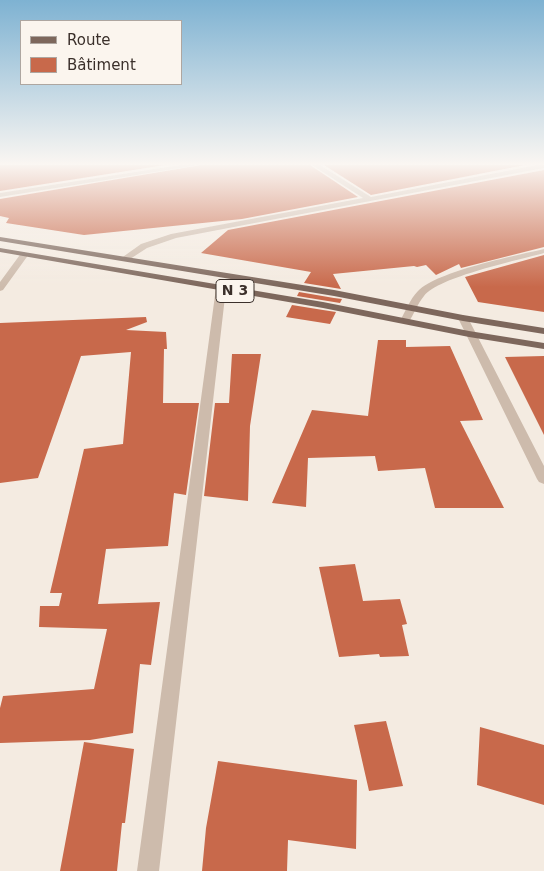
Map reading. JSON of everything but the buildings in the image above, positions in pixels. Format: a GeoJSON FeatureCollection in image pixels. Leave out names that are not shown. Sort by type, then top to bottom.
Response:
{"type":"FeatureCollection","features":[{"type":"Feature","properties":{"kind":"main road","name":"N 3"},"geometry":{"type":"LineString","coordinates":[[0,239],[334,293],[462,318],[544,331]]}},
{"type":"Feature","properties":{"kind":"main road","name":"N 3"},"geometry":{"type":"LineString","coordinates":[[0,250],[544,346]]}},
{"type":"Feature","properties":{"kind":"street"},"geometry":{"type":"LineString","coordinates":[[124,259],[144,246],[174,236],[335,206]]}},
{"type":"Feature","properties":{"kind":"street"},"geometry":{"type":"LineString","coordinates":[[405,321],[424,288],[488,265],[544,251]]}},
{"type":"Feature","properties":{"kind":"street"},"geometry":{"type":"LineString","coordinates":[[0,288],[25,254]]}},
{"type":"Feature","properties":{"kind":"street"},"geometry":{"type":"LineString","coordinates":[[148,871],[221,288]]}},
{"type":"Feature","properties":{"kind":"street"},"geometry":{"type":"LineString","coordinates":[[462,318],[544,479]]}}]}
